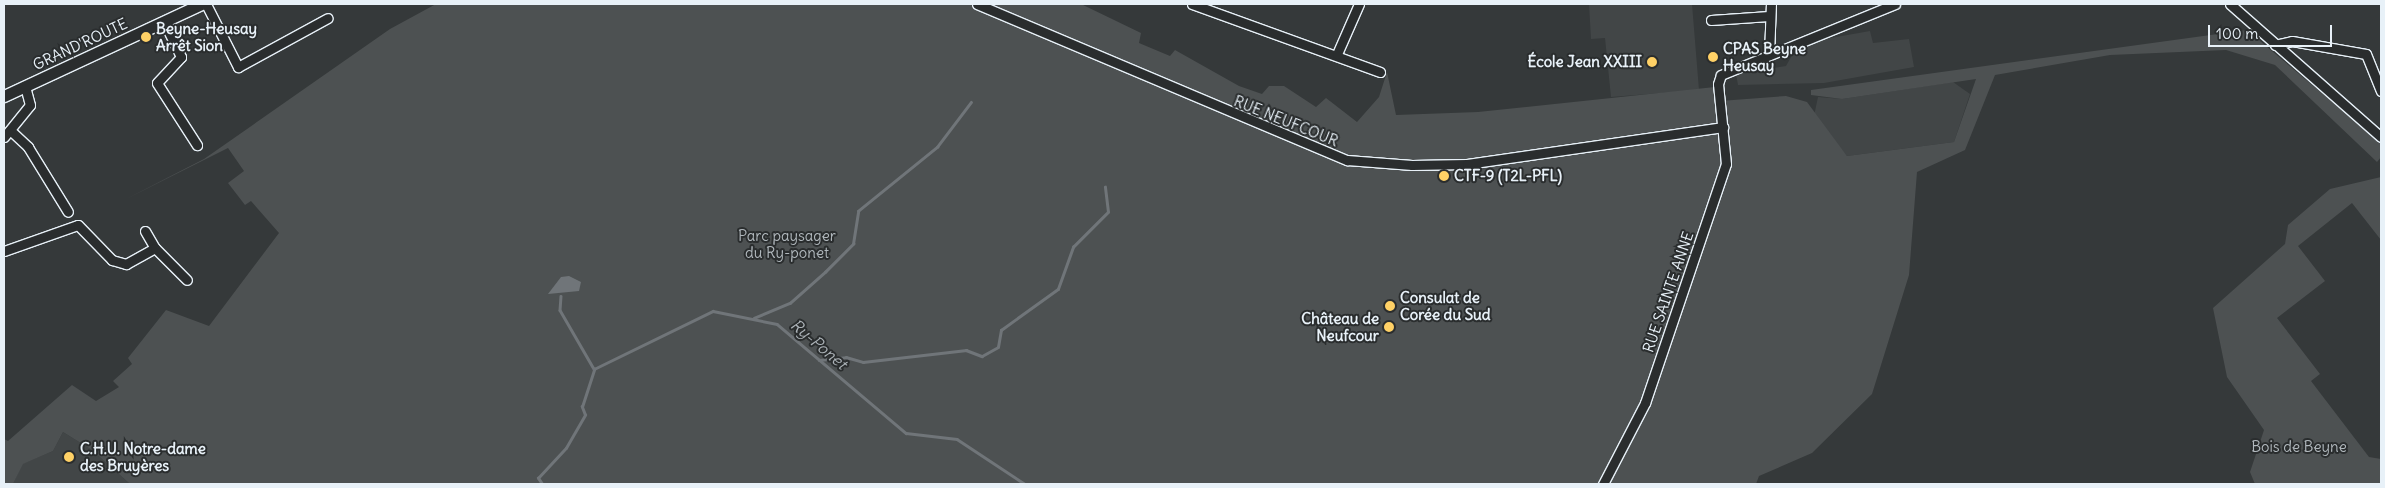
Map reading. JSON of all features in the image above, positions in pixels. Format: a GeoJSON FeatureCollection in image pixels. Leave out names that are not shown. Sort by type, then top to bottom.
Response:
{"type":"FeatureCollection","features":[{"type":"Feature","properties":{"kind":"main road","name":"GRAND'ROUTE"},"geometry":{"type":"LineString","coordinates":[[4,96],[201,4]]}},
{"type":"Feature","properties":{"kind":"street"},"geometry":{"type":"LineString","coordinates":[[206,4],[238,67],[328,18]]}},
{"type":"Feature","properties":{"kind":"street","name":"RUE NEUFCOUR"},"geometry":{"type":"LineString","coordinates":[[977,4],[1347,160],[1412,166],[1467,164],[1723,127]]}},
{"type":"Feature","properties":{"kind":"street"},"geometry":{"type":"LineString","coordinates":[[1192,4],[1337,54],[1380,72]]}},
{"type":"Feature","properties":{"kind":"street"},"geometry":{"type":"LineString","coordinates":[[1337,54],[1359,4]]}},
{"type":"Feature","properties":{"kind":"street"},"geometry":{"type":"LineString","coordinates":[[1771,4],[1769,16],[1769,56],[1895,4]]}},
{"type":"Feature","properties":{"kind":"street"},"geometry":{"type":"LineString","coordinates":[[2230,4],[2381,137]]}},
{"type":"Feature","properties":{"kind":"street"},"geometry":{"type":"LineString","coordinates":[[1711,20],[1769,16]]}},
{"type":"Feature","properties":{"kind":"street"},"geometry":{"type":"LineString","coordinates":[[164,22],[181,56],[156,82],[197,145]]}},
{"type":"Feature","properties":{"kind":"street"},"geometry":{"type":"LineString","coordinates":[[2275,45],[2292,41],[2366,54],[2381,91]]}},
{"type":"Feature","properties":{"kind":"street","name":"RUE SAINTE ANNE"},"geometry":{"type":"LineString","coordinates":[[1603,484],[1645,403],[1726,164],[1720,101],[1721,75],[1769,56]]}},
{"type":"Feature","properties":{"kind":"street"},"geometry":{"type":"LineString","coordinates":[[4,137],[30,105],[25,86]]}},
{"type":"Feature","properties":{"kind":"street"},"geometry":{"type":"LineString","coordinates":[[10,130],[28,147],[68,212]]}},
{"type":"Feature","properties":{"kind":"street"},"geometry":{"type":"LineString","coordinates":[[4,251],[74,225],[122,265],[155,248]]}},
{"type":"Feature","properties":{"kind":"street"},"geometry":{"type":"LineString","coordinates":[[146,231],[155,248],[187,280]]}},
{"type":"Feature","properties":{"kind":"shaded area","name":"École Jean XXIII"},"geometry":{"type":"Polygon","coordinates":[[[1589,4],[1692,4],[1699,90],[1611,97],[1605,38],[1591,39],[1589,4]]]}},
{"type":"Feature","properties":{"kind":"shaded area"},"geometry":{"type":"Polygon","coordinates":[[[1870,31],[1873,43],[1909,39],[1914,67],[1824,83],[1738,85],[1736,74],[1786,66],[1795,50],[1825,39],[1870,31]]]}},
{"type":"Feature","properties":{"kind":"shaded area"},"geometry":{"type":"Polygon","coordinates":[[[1953,82],[1970,94],[1954,142],[1847,156],[1814,116],[1818,97],[1842,99],[1953,82]]]}},
{"type":"Feature","properties":{"kind":"shaded area"},"geometry":{"type":"Polygon","coordinates":[[[569,276],[581,282],[579,291],[548,294],[561,277],[569,276]]]}},
{"type":"Feature","properties":{"kind":"shaded area","name":"C.H.U. Notre-dame des Bruyères"},"geometry":{"type":"Polygon","coordinates":[[[63,432],[92,450],[130,484],[13,484],[22,464],[53,451],[63,432]]]}},
{"type":"Feature","properties":{"kind":"green space","name":"Parc paysager du Ry-ponet"},"geometry":{"type":"Polygon","coordinates":[[[436,4],[1081,4],[1141,33],[1139,43],[1170,56],[1175,50],[1239,86],[1262,94],[1269,86],[1284,86],[1316,107],[1326,98],[1357,122],[1379,97],[1387,72],[1396,115],[1478,112],[1715,87],[1720,101],[1786,96],[1807,102],[1847,156],[1954,142],[1976,79],[1842,99],[1811,95],[1811,90],[2247,30],[2381,143],[2381,157],[2377,162],[2275,65],[2226,50],[2110,55],[1995,75],[1965,150],[1917,172],[1909,275],[1872,394],[1812,453],[1759,476],[1756,484],[130,484],[92,450],[63,432],[53,451],[23,464],[13,484],[4,484],[4,439],[8,441],[72,385],[96,401],[119,387],[113,381],[132,364],[128,358],[166,310],[209,326],[279,233],[251,201],[245,205],[228,183],[244,171],[228,148],[124,200],[204,159],[390,29],[436,4]]]}},
{"type":"Feature","properties":{"kind":"green space","name":"Bois de Beyne"},"geometry":{"type":"Polygon","coordinates":[[[2381,177],[2381,240],[2352,203],[2298,246],[2325,281],[2277,318],[2320,374],[2311,381],[2369,457],[2381,459],[2381,484],[2255,484],[2250,472],[2264,430],[2227,377],[2213,308],[2285,244],[2288,225],[2330,189],[2381,177]]]}},
{"type":"Feature","properties":{"kind":"waterway"},"geometry":{"type":"LineString","coordinates":[[754,318],[790,303],[825,272],[853,244],[858,211],[937,147],[971,102]]}},
{"type":"Feature","properties":{"kind":"waterway"},"geometry":{"type":"LineString","coordinates":[[819,360],[846,357],[863,362],[966,350],[982,356],[998,347],[1001,330],[1058,289],[1073,247],[1108,212],[1105,187]]}},
{"type":"Feature","properties":{"kind":"waterway"},"geometry":{"type":"LineString","coordinates":[[561,296],[560,310],[594,369]]}},
{"type":"Feature","properties":{"kind":"waterway","name":"Ry-Ponet"},"geometry":{"type":"LineString","coordinates":[[542,484],[538,478],[566,448],[585,415],[582,407],[594,369],[713,311],[777,324],[906,433],[957,439],[1025,484]]}},
{"type":"Feature","properties":{"kind":"place","name":"Beyne-Heusay Arrêt Sion"},"geometry":{"type":"Point","coordinates":[146,37]}},
{"type":"Feature","properties":{"kind":"place","name":"CPAS Beyne Heusay"},"geometry":{"type":"Point","coordinates":[1713,57]}},
{"type":"Feature","properties":{"kind":"place","name":"École Jean XXIII"},"geometry":{"type":"Point","coordinates":[1652,62]}},
{"type":"Feature","properties":{"kind":"place","name":"CTF-9 (T2L-PFL)"},"geometry":{"type":"Point","coordinates":[1444,176]}},
{"type":"Feature","properties":{"kind":"place","name":"Consulat de Corée du Sud"},"geometry":{"type":"Point","coordinates":[1390,306]}},
{"type":"Feature","properties":{"kind":"place","name":"Château de Neufcour"},"geometry":{"type":"Point","coordinates":[1389,327]}},
{"type":"Feature","properties":{"kind":"place","name":"C.H.U. Notre-dame des Bruyères"},"geometry":{"type":"Point","coordinates":[69,457]}}]}
